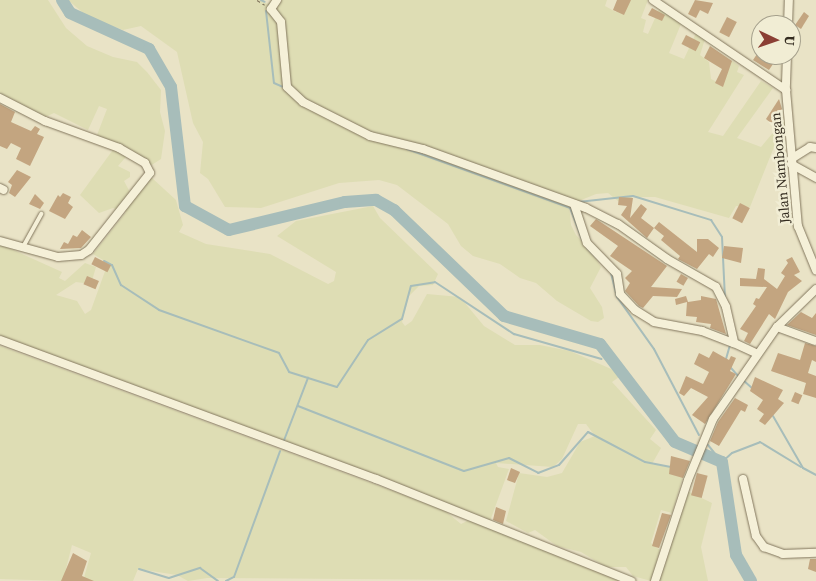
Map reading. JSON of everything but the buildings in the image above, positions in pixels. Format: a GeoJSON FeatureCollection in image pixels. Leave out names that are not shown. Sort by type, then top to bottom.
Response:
{"type":"FeatureCollection","features":[{"type":"Feature","properties":{"kind":"street"},"geometry":{"type":"LineString","coordinates":[[277,0],[271,9],[281,22],[287,87],[303,102],[370,136],[423,148],[574,204],[618,224],[667,259],[716,287],[726,307],[734,343]]}},
{"type":"Feature","properties":{"kind":"street"},"geometry":{"type":"LineString","coordinates":[[654,0],[786,90]]}},
{"type":"Feature","properties":{"kind":"street"},"geometry":{"type":"LineString","coordinates":[[788,15],[789,0]]}},
{"type":"Feature","properties":{"kind":"street","name":"Jalan Nambongan"},"geometry":{"type":"LineString","coordinates":[[787,65],[786,90],[791,162],[798,226],[816,270]]}},
{"type":"Feature","properties":{"kind":"street"},"geometry":{"type":"LineString","coordinates":[[0,98],[45,122],[106,142],[145,163],[149,169],[148,177],[81,255],[66,258],[0,240]]}},
{"type":"Feature","properties":{"kind":"street"},"geometry":{"type":"LineString","coordinates":[[816,148],[810,147],[791,162],[816,178]]}},
{"type":"Feature","properties":{"kind":"street"},"geometry":{"type":"LineString","coordinates":[[574,204],[588,243],[617,274],[620,294],[634,310],[654,322],[702,331],[758,354]]}},
{"type":"Feature","properties":{"kind":"street"},"geometry":{"type":"LineString","coordinates":[[655,581],[697,457],[722,404],[777,327],[816,289]]}},
{"type":"Feature","properties":{"kind":"street"},"geometry":{"type":"LineString","coordinates":[[777,327],[815,341]]}},
{"type":"Feature","properties":{"kind":"street"},"geometry":{"type":"LineString","coordinates":[[0,340],[376,479],[632,581]]}},
{"type":"Feature","properties":{"kind":"street"},"geometry":{"type":"LineString","coordinates":[[743,480],[756,536],[764,547],[783,554],[816,552]]}},
{"type":"Feature","properties":{"kind":"lane"},"geometry":{"type":"LineString","coordinates":[[23,247],[41,214]]}},
{"type":"Feature","properties":{"kind":"path"},"geometry":{"type":"LineString","coordinates":[[256,0],[271,9]]}},
{"type":"Feature","properties":{"kind":"green space"},"geometry":{"type":"Polygon","coordinates":[[[0,0],[48,0],[66,28],[87,46],[113,57],[137,62],[161,90],[160,112],[165,131],[161,159],[150,166],[132,150],[118,166],[130,172],[130,177],[124,181],[132,196],[148,179],[152,178],[176,200],[183,225],[179,232],[206,244],[270,254],[328,284],[334,281],[336,272],[277,236],[296,221],[373,206],[380,218],[438,274],[433,285],[419,286],[409,296],[402,322],[405,326],[412,321],[427,294],[460,297],[484,326],[515,345],[540,345],[570,351],[618,372],[619,377],[612,382],[656,430],[650,439],[661,448],[652,464],[685,470],[672,513],[661,510],[651,543],[660,550],[651,581],[633,576],[626,567],[606,567],[581,552],[557,546],[535,530],[528,533],[506,521],[519,473],[547,477],[562,473],[580,442],[595,436],[586,424],[578,424],[562,459],[553,467],[496,463],[498,467],[509,469],[490,521],[0,338],[0,244],[62,272],[59,278],[65,281],[85,263],[96,267],[91,284],[76,282],[56,295],[77,301],[85,314],[91,310],[108,263],[93,254],[126,212],[113,208],[99,213],[80,195],[115,147],[97,135],[107,109],[99,106],[88,130],[54,113],[43,118],[0,93],[0,0]]]}},
{"type":"Feature","properties":{"kind":"green space"},"geometry":{"type":"Polygon","coordinates":[[[68,0],[260,0],[267,4],[274,0],[607,0],[605,6],[616,12],[624,0],[648,0],[641,18],[646,20],[643,32],[648,34],[660,7],[681,24],[669,53],[684,59],[696,33],[705,39],[700,55],[709,62],[711,79],[719,83],[731,60],[739,66],[737,72],[744,75],[708,132],[723,136],[761,81],[773,88],[737,138],[761,147],[787,116],[788,126],[774,147],[750,207],[736,206],[729,218],[655,197],[632,197],[630,203],[623,205],[608,193],[596,194],[569,205],[571,225],[576,235],[592,252],[601,267],[590,288],[602,307],[604,318],[598,322],[591,321],[557,301],[536,283],[520,278],[500,264],[473,256],[461,246],[448,224],[397,185],[379,180],[339,183],[261,208],[225,207],[208,179],[200,173],[203,142],[193,123],[177,52],[141,26],[123,30],[88,17],[68,0]]]}},
{"type":"Feature","properties":{"kind":"green space"},"geometry":{"type":"Polygon","coordinates":[[[0,346],[444,510],[461,524],[471,519],[630,581],[207,578],[188,581],[177,575],[138,569],[133,581],[83,581],[91,553],[72,545],[63,581],[0,579],[0,346]]]}},
{"type":"Feature","properties":{"kind":"green space"},"geometry":{"type":"Polygon","coordinates":[[[685,490],[712,503],[701,547],[708,581],[656,581],[685,490]]]}},
{"type":"Feature","properties":{"kind":"waterway"},"geometry":{"type":"LineString","coordinates":[[62,0],[70,13],[149,49],[171,87],[185,206],[229,230],[345,202],[376,200],[394,210],[504,316],[600,344],[675,442],[722,462],[736,555],[751,581]]}},
{"type":"Feature","properties":{"kind":"waterway"},"geometry":{"type":"LineString","coordinates":[[261,0],[265,2]]}},
{"type":"Feature","properties":{"kind":"waterway"},"geometry":{"type":"LineString","coordinates":[[266,11],[274,83],[285,88]]}},
{"type":"Feature","properties":{"kind":"waterway"},"geometry":{"type":"LineString","coordinates":[[407,149],[570,208],[582,240]]}},
{"type":"Feature","properties":{"kind":"waterway"},"geometry":{"type":"LineString","coordinates":[[578,202],[633,196],[711,220],[722,237],[725,298]]}},
{"type":"Feature","properties":{"kind":"waterway"},"geometry":{"type":"LineString","coordinates":[[587,248],[601,262]]}},
{"type":"Feature","properties":{"kind":"waterway"},"geometry":{"type":"LineString","coordinates":[[104,261],[112,265],[121,285],[159,310],[279,353],[289,372],[337,387],[368,340],[402,319],[411,286],[435,282],[514,334],[602,359]]}},
{"type":"Feature","properties":{"kind":"waterway"},"geometry":{"type":"LineString","coordinates":[[611,273],[617,297],[654,349],[699,435]]}},
{"type":"Feature","properties":{"kind":"waterway"},"geometry":{"type":"LineString","coordinates":[[726,359],[730,345]]}},
{"type":"Feature","properties":{"kind":"waterway"},"geometry":{"type":"LineString","coordinates":[[731,368],[739,377]]}},
{"type":"Feature","properties":{"kind":"waterway"},"geometry":{"type":"LineString","coordinates":[[283,443],[308,378]]}},
{"type":"Feature","properties":{"kind":"waterway"},"geometry":{"type":"LineString","coordinates":[[743,380],[752,388]]}},
{"type":"Feature","properties":{"kind":"waterway"},"geometry":{"type":"LineString","coordinates":[[298,406],[464,471],[509,458],[538,473],[559,465],[588,432],[645,462],[670,467]]}},
{"type":"Feature","properties":{"kind":"waterway"},"geometry":{"type":"LineString","coordinates":[[773,416],[803,468],[816,475]]}},
{"type":"Feature","properties":{"kind":"waterway"},"geometry":{"type":"LineString","coordinates":[[708,445],[722,462],[732,453],[760,442],[801,467]]}},
{"type":"Feature","properties":{"kind":"waterway"},"geometry":{"type":"LineString","coordinates":[[226,581],[234,577],[280,451]]}},
{"type":"Feature","properties":{"kind":"waterway"},"geometry":{"type":"LineString","coordinates":[[139,569],[169,578],[200,568],[218,581]]}}]}
